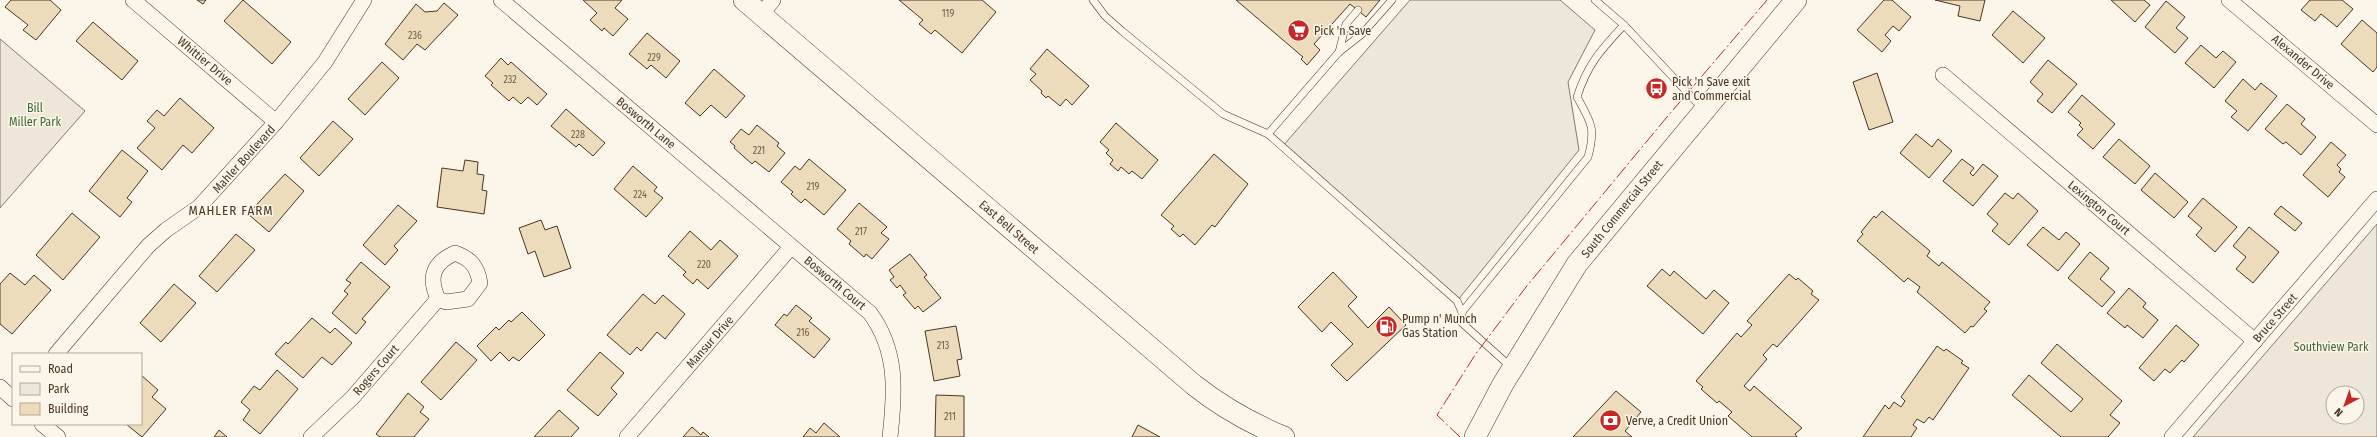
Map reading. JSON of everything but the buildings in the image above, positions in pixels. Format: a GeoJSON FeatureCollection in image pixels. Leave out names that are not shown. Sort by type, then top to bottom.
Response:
{"type":"FeatureCollection","features":[{"type":"Feature","properties":{"kind":"main road","name":"East Bell Street"},"geometry":{"type":"LineString","coordinates":[[744,0],[767,7],[1194,385],[1213,400],[1245,419],[1284,437]]}},
{"type":"Feature","properties":{"kind":"main road","name":"South Commercial Street"},"geometry":{"type":"LineString","coordinates":[[1475,437],[1513,368],[1577,264],[1796,0]]}},
{"type":"Feature","properties":{"kind":"street","name":"Whittier Drive"},"geometry":{"type":"LineString","coordinates":[[133,0],[276,122]]}},
{"type":"Feature","properties":{"kind":"street","name":"Mahler Boulevard"},"geometry":{"type":"LineString","coordinates":[[57,353],[148,246],[166,230],[199,207],[276,122],[325,62],[364,0]]}},
{"type":"Feature","properties":{"kind":"street","name":"Bosworth Lane"},"geometry":{"type":"LineString","coordinates":[[501,0],[791,247]]}},
{"type":"Feature","properties":{"kind":"street","name":"Alexander Drive"},"geometry":{"type":"LineString","coordinates":[[2229,0],[2377,125]]}},
{"type":"Feature","properties":{"kind":"street","name":"Lexington Court"},"geometry":{"type":"LineString","coordinates":[[1943,76],[2255,341]]}},
{"type":"Feature","properties":{"kind":"street","name":"Bruce Street"},"geometry":{"type":"LineString","coordinates":[[2172,437],[2377,199]]}},
{"type":"Feature","properties":{"kind":"street","name":"Mansur Drive"},"geometry":{"type":"LineString","coordinates":[[627,437],[791,247]]}},
{"type":"Feature","properties":{"kind":"street","name":"Bosworth Court"},"geometry":{"type":"LineString","coordinates":[[791,247],[859,302],[882,329],[893,366],[890,437]]}},
{"type":"Feature","properties":{"kind":"street","name":"Rogers Court"},"geometry":{"type":"LineString","coordinates":[[311,437],[353,397],[438,299]]}},
{"type":"Feature","properties":{"kind":"street"},"geometry":{"type":"LineString","coordinates":[[0,387],[12,397]]}},
{"type":"Feature","properties":{"kind":"street"},"geometry":{"type":"LineString","coordinates":[[43,425],[58,437]]}},
{"type":"Feature","properties":{"kind":"lane"},"geometry":{"type":"LineString","coordinates":[[1093,0],[1105,16],[1122,31],[1223,114],[1268,134],[1457,301],[1462,312],[1462,323],[1513,368]]}},
{"type":"Feature","properties":{"kind":"lane"},"geometry":{"type":"LineString","coordinates":[[1268,134],[1339,52],[1362,34],[1392,0]]}},
{"type":"Feature","properties":{"kind":"lane"},"geometry":{"type":"LineString","coordinates":[[1595,0],[1624,25],[1705,110]]}},
{"type":"Feature","properties":{"kind":"lane"},"geometry":{"type":"LineString","coordinates":[[1339,52],[1346,24],[1358,10]]}},
{"type":"Feature","properties":{"kind":"lane"},"geometry":{"type":"LineString","coordinates":[[1462,312],[1588,157],[1594,137],[1590,118],[1576,97],[1584,74],[1595,56],[1624,25]]}},
{"type":"Feature","properties":{"kind":"green space","name":"Bill Miller Park"},"geometry":{"type":"Polygon","coordinates":[[[0,39],[85,111],[0,208],[0,39]]]}},
{"type":"Feature","properties":{"kind":"green space","name":"Southview Park"},"geometry":{"type":"Polygon","coordinates":[[[2377,224],[2377,437],[2193,437],[2377,224]]]}},
{"type":"Feature","properties":{"kind":"shaded area"},"geometry":{"type":"Polygon","coordinates":[[[1410,0],[1560,0],[1595,30],[1568,82],[1579,150],[1457,301],[1282,147],[1410,0]]]}},
{"type":"Feature","properties":{"kind":"power"},"geometry":{"type":"LineString","coordinates":[[1460,437],[1437,415],[1475,355],[1526,287],[1667,117],[1767,0]]}},
{"type":"Feature","properties":{"kind":"place","name":"Pick 'n Save"},"geometry":{"type":"Point","coordinates":[1299,31]}},
{"type":"Feature","properties":{"kind":"place","name":"Pick 'n Save exit and Commercial"},"geometry":{"type":"Point","coordinates":[1656,89]}},
{"type":"Feature","properties":{"kind":"place","name":"Pump n' Munch Gas Station"},"geometry":{"type":"Point","coordinates":[1387,326]}},
{"type":"Feature","properties":{"kind":"place","name":"Verve, a Credit Union"},"geometry":{"type":"Point","coordinates":[1610,421]}},
{"type":"Feature","properties":{"kind":"district","name":"MAHLER FARM"},"geometry":{"type":"Point","coordinates":[231,210]}}]}
